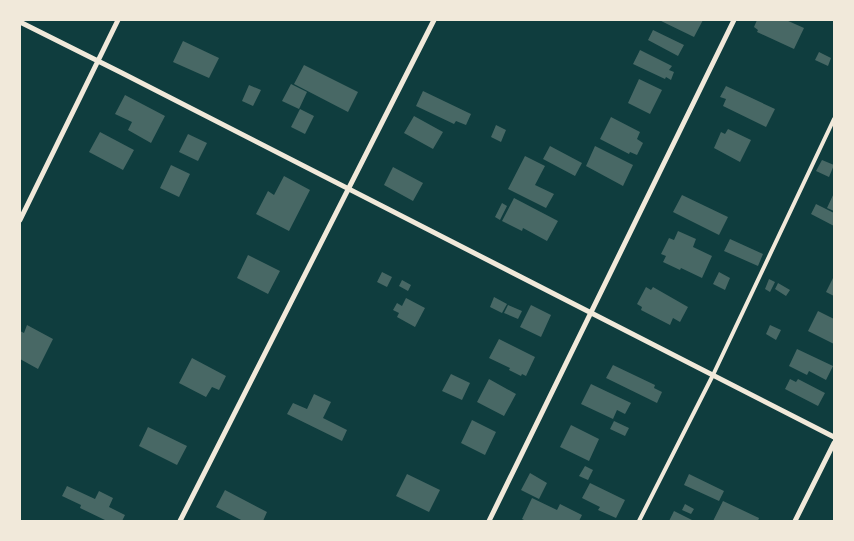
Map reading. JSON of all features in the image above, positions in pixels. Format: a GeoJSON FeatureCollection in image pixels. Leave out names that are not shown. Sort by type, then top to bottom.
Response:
{"type":"FeatureCollection","features":[{"type":"Feature","properties":{"kind":"street"},"geometry":{"type":"LineString","coordinates":[[20,220],[118,20]]}},
{"type":"Feature","properties":{"kind":"street"},"geometry":{"type":"LineString","coordinates":[[180,521],[434,20]]}},
{"type":"Feature","properties":{"kind":"street"},"geometry":{"type":"LineString","coordinates":[[489,521],[734,20]]}},
{"type":"Feature","properties":{"kind":"street"},"geometry":{"type":"LineString","coordinates":[[20,22],[834,437]]}},
{"type":"Feature","properties":{"kind":"street"},"geometry":{"type":"LineString","coordinates":[[795,521],[834,443]]}},
{"type":"Feature","properties":{"kind":"lane"},"geometry":{"type":"LineString","coordinates":[[639,521],[713,374],[834,119]]}},
{"type":"Feature","properties":{"kind":"building"},"geometry":{"type":"Polygon","coordinates":[[[659,20],[703,20],[694,37],[659,20]]]}},
{"type":"Feature","properties":{"kind":"building"},"geometry":{"type":"Polygon","coordinates":[[[757,20],[786,20],[804,28],[794,49],[757,32],[758,30],[754,27],[757,20]]]}},
{"type":"Feature","properties":{"kind":"building"},"geometry":{"type":"Polygon","coordinates":[[[653,30],[684,45],[678,56],[648,40],[653,30]]]}},
{"type":"Feature","properties":{"kind":"building"},"geometry":{"type":"Polygon","coordinates":[[[183,41],[219,58],[209,78],[173,62],[183,41]]]}},
{"type":"Feature","properties":{"kind":"building"},"geometry":{"type":"Polygon","coordinates":[[[640,50],[672,66],[669,70],[674,72],[671,80],[633,64],[640,50]]]}},
{"type":"Feature","properties":{"kind":"building"},"geometry":{"type":"Polygon","coordinates":[[[819,52],[831,58],[828,66],[815,60],[819,52]]]}},
{"type":"Feature","properties":{"kind":"building"},"geometry":{"type":"Polygon","coordinates":[[[304,65],[358,92],[348,112],[294,84],[304,65]]]}},
{"type":"Feature","properties":{"kind":"building"},"geometry":{"type":"Polygon","coordinates":[[[639,79],[662,90],[650,114],[628,103],[639,79]]]}},
{"type":"Feature","properties":{"kind":"building"},"geometry":{"type":"Polygon","coordinates":[[[291,84],[307,92],[299,109],[282,101],[291,84]]]}},
{"type":"Feature","properties":{"kind":"building"},"geometry":{"type":"Polygon","coordinates":[[[249,85],[261,90],[253,106],[242,101],[249,85]]]}},
{"type":"Feature","properties":{"kind":"building"},"geometry":{"type":"Polygon","coordinates":[[[726,86],[775,109],[766,127],[723,106],[726,99],[720,97],[726,86]]]}},
{"type":"Feature","properties":{"kind":"building"},"geometry":{"type":"Polygon","coordinates":[[[423,91],[471,114],[466,125],[456,121],[454,124],[416,106],[423,91]]]}},
{"type":"Feature","properties":{"kind":"building"},"geometry":{"type":"Polygon","coordinates":[[[125,95],[165,116],[151,143],[128,130],[132,122],[115,114],[125,95]]]}},
{"type":"Feature","properties":{"kind":"building"},"geometry":{"type":"Polygon","coordinates":[[[300,109],[314,116],[305,134],[291,127],[300,109]]]}},
{"type":"Feature","properties":{"kind":"building"},"geometry":{"type":"Polygon","coordinates":[[[414,116],[443,132],[433,149],[404,133],[414,116]]]}},
{"type":"Feature","properties":{"kind":"building"},"geometry":{"type":"Polygon","coordinates":[[[611,117],[640,132],[637,139],[643,143],[637,155],[630,152],[629,154],[600,139],[611,117]]]}},
{"type":"Feature","properties":{"kind":"building"},"geometry":{"type":"Polygon","coordinates":[[[496,125],[506,130],[501,142],[491,137],[496,125]]]}},
{"type":"Feature","properties":{"kind":"building"},"geometry":{"type":"Polygon","coordinates":[[[728,129],[751,140],[740,162],[714,148],[721,132],[725,134],[728,129]]]}},
{"type":"Feature","properties":{"kind":"building"},"geometry":{"type":"Polygon","coordinates":[[[100,132],[134,150],[123,170],[89,152],[100,132]]]}},
{"type":"Feature","properties":{"kind":"building"},"geometry":{"type":"Polygon","coordinates":[[[188,134],[207,143],[198,161],[179,152],[188,134]]]}},
{"type":"Feature","properties":{"kind":"building"},"geometry":{"type":"Polygon","coordinates":[[[550,146],[582,163],[575,176],[543,159],[550,146]]]}},
{"type":"Feature","properties":{"kind":"building"},"geometry":{"type":"Polygon","coordinates":[[[595,146],[633,165],[623,186],[586,166],[595,146]]]}},
{"type":"Feature","properties":{"kind":"building"},"geometry":{"type":"Polygon","coordinates":[[[525,156],[545,166],[535,185],[554,194],[546,208],[508,189],[525,156]]]}},
{"type":"Feature","properties":{"kind":"building"},"geometry":{"type":"Polygon","coordinates":[[[822,160],[834,165],[829,177],[816,171],[822,160]]]}},
{"type":"Feature","properties":{"kind":"building"},"geometry":{"type":"Polygon","coordinates":[[[171,165],[190,174],[179,197],[160,188],[171,165]]]}},
{"type":"Feature","properties":{"kind":"building"},"geometry":{"type":"Polygon","coordinates":[[[393,167],[423,183],[413,201],[384,185],[393,167]]]}},
{"type":"Feature","properties":{"kind":"building"},"geometry":{"type":"Polygon","coordinates":[[[284,176],[310,190],[289,231],[256,214],[268,191],[274,195],[284,176]]]}},
{"type":"Feature","properties":{"kind":"building"},"geometry":{"type":"Polygon","coordinates":[[[834,193],[834,211],[827,208],[834,193]]]}},
{"type":"Feature","properties":{"kind":"building"},"geometry":{"type":"Polygon","coordinates":[[[682,195],[728,217],[719,235],[673,212],[682,195]]]}},
{"type":"Feature","properties":{"kind":"building"},"geometry":{"type":"Polygon","coordinates":[[[514,198],[558,221],[547,241],[523,228],[522,231],[502,221],[514,198]]]}},
{"type":"Feature","properties":{"kind":"building"},"geometry":{"type":"Polygon","coordinates":[[[502,203],[507,206],[500,220],[495,217],[502,203]]]}},
{"type":"Feature","properties":{"kind":"building"},"geometry":{"type":"Polygon","coordinates":[[[816,204],[834,213],[834,226],[811,214],[816,204]]]}},
{"type":"Feature","properties":{"kind":"building"},"geometry":{"type":"Polygon","coordinates":[[[678,231],[696,239],[693,247],[712,256],[702,278],[663,262],[666,256],[661,254],[669,238],[674,240],[678,231]]]}},
{"type":"Feature","properties":{"kind":"building"},"geometry":{"type":"Polygon","coordinates":[[[730,239],[763,254],[758,266],[724,251],[730,239]]]}},
{"type":"Feature","properties":{"kind":"building"},"geometry":{"type":"Polygon","coordinates":[[[248,255],[280,271],[268,294],[237,278],[248,255]]]}},
{"type":"Feature","properties":{"kind":"building"},"geometry":{"type":"Polygon","coordinates":[[[382,272],[392,277],[387,287],[377,282],[382,272]]]}},
{"type":"Feature","properties":{"kind":"building"},"geometry":{"type":"Polygon","coordinates":[[[719,272],[730,278],[725,290],[713,284],[719,272]]]}},
{"type":"Feature","properties":{"kind":"building"},"geometry":{"type":"Polygon","coordinates":[[[834,276],[834,296],[826,292],[834,276]]]}},
{"type":"Feature","properties":{"kind":"building"},"geometry":{"type":"Polygon","coordinates":[[[769,279],[775,282],[770,292],[765,289],[769,279]]]}},
{"type":"Feature","properties":{"kind":"building"},"geometry":{"type":"Polygon","coordinates":[[[402,280],[411,285],[408,291],[399,286],[402,280]]]}},
{"type":"Feature","properties":{"kind":"building"},"geometry":{"type":"Polygon","coordinates":[[[778,283],[790,290],[786,296],[775,289],[778,283]]]}},
{"type":"Feature","properties":{"kind":"building"},"geometry":{"type":"Polygon","coordinates":[[[646,287],[651,290],[653,287],[688,307],[680,322],[673,318],[670,325],[641,310],[642,307],[637,304],[646,287]]]}},
{"type":"Feature","properties":{"kind":"building"},"geometry":{"type":"Polygon","coordinates":[[[494,297],[507,304],[502,313],[490,307],[494,297]]]}},
{"type":"Feature","properties":{"kind":"building"},"geometry":{"type":"Polygon","coordinates":[[[406,298],[425,308],[415,327],[397,317],[399,313],[393,310],[397,303],[402,306],[406,298]]]}},
{"type":"Feature","properties":{"kind":"building"},"geometry":{"type":"Polygon","coordinates":[[[508,305],[522,311],[518,319],[504,313],[508,305]]]}},
{"type":"Feature","properties":{"kind":"building"},"geometry":{"type":"Polygon","coordinates":[[[531,305],[551,315],[541,337],[520,327],[531,305]]]}},
{"type":"Feature","properties":{"kind":"building"},"geometry":{"type":"Polygon","coordinates":[[[818,311],[834,319],[834,344],[808,331],[818,311]]]}},
{"type":"Feature","properties":{"kind":"building"},"geometry":{"type":"Polygon","coordinates":[[[27,325],[53,339],[38,369],[20,359],[20,331],[24,333],[27,325]]]}},
{"type":"Feature","properties":{"kind":"building"},"geometry":{"type":"Polygon","coordinates":[[[770,325],[781,330],[776,340],[766,334],[770,325]]]}},
{"type":"Feature","properties":{"kind":"building"},"geometry":{"type":"Polygon","coordinates":[[[499,339],[535,357],[526,376],[522,374],[521,376],[509,370],[510,368],[489,358],[499,339]]]}},
{"type":"Feature","properties":{"kind":"building"},"geometry":{"type":"Polygon","coordinates":[[[797,349],[833,366],[826,380],[809,371],[807,375],[789,366],[797,349]]]}},
{"type":"Feature","properties":{"kind":"building"},"geometry":{"type":"Polygon","coordinates":[[[192,358],[226,376],[219,390],[212,387],[206,397],[179,383],[192,358]]]}},
{"type":"Feature","properties":{"kind":"building"},"geometry":{"type":"Polygon","coordinates":[[[613,365],[655,385],[654,388],[662,392],[657,403],[606,378],[613,365]]]}},
{"type":"Feature","properties":{"kind":"building"},"geometry":{"type":"Polygon","coordinates":[[[451,374],[470,383],[462,400],[442,391],[451,374]]]}},
{"type":"Feature","properties":{"kind":"building"},"geometry":{"type":"Polygon","coordinates":[[[489,379],[516,394],[504,416],[477,402],[489,379]]]}},
{"type":"Feature","properties":{"kind":"building"},"geometry":{"type":"Polygon","coordinates":[[[790,379],[796,382],[798,379],[825,393],[818,406],[785,389],[790,379]]]}},
{"type":"Feature","properties":{"kind":"building"},"geometry":{"type":"Polygon","coordinates":[[[591,384],[631,403],[625,414],[617,410],[613,419],[581,404],[591,384]]]}},
{"type":"Feature","properties":{"kind":"building"},"geometry":{"type":"Polygon","coordinates":[[[314,394],[331,402],[323,418],[347,430],[342,441],[287,414],[293,403],[307,409],[314,394]]]}},
{"type":"Feature","properties":{"kind":"building"},"geometry":{"type":"Polygon","coordinates":[[[472,420],[496,432],[485,455],[461,443],[472,420]]]}},
{"type":"Feature","properties":{"kind":"building"},"geometry":{"type":"Polygon","coordinates":[[[614,421],[629,428],[625,436],[610,429],[614,421]]]}},
{"type":"Feature","properties":{"kind":"building"},"geometry":{"type":"Polygon","coordinates":[[[571,425],[599,439],[589,461],[560,447],[571,425]]]}},
{"type":"Feature","properties":{"kind":"building"},"geometry":{"type":"Polygon","coordinates":[[[148,427],[187,446],[177,465],[139,446],[148,427]]]}},
{"type":"Feature","properties":{"kind":"building"},"geometry":{"type":"Polygon","coordinates":[[[585,466],[593,470],[588,480],[579,476],[585,466]]]}},
{"type":"Feature","properties":{"kind":"building"},"geometry":{"type":"Polygon","coordinates":[[[530,473],[547,483],[539,499],[521,490],[530,473]]]}},
{"type":"Feature","properties":{"kind":"building"},"geometry":{"type":"Polygon","coordinates":[[[407,474],[440,490],[429,512],[396,496],[407,474]]]}},
{"type":"Feature","properties":{"kind":"building"},"geometry":{"type":"Polygon","coordinates":[[[689,474],[724,491],[719,501],[684,485],[689,474]]]}},
{"type":"Feature","properties":{"kind":"building"},"geometry":{"type":"Polygon","coordinates":[[[590,483],[625,500],[616,518],[598,510],[600,507],[582,498],[590,483]]]}},
{"type":"Feature","properties":{"kind":"building"},"geometry":{"type":"Polygon","coordinates":[[[67,486],[95,499],[99,491],[113,498],[109,507],[125,515],[122,521],[107,521],[80,508],[81,505],[62,496],[67,486]]]}},
{"type":"Feature","properties":{"kind":"building"},"geometry":{"type":"Polygon","coordinates":[[[225,490],[267,512],[263,521],[243,521],[216,507],[225,490]]]}},
{"type":"Feature","properties":{"kind":"building"},"geometry":{"type":"Polygon","coordinates":[[[532,498],[557,510],[560,504],[582,515],[579,521],[526,521],[522,519],[532,498]]]}},
{"type":"Feature","properties":{"kind":"building"},"geometry":{"type":"Polygon","coordinates":[[[723,501],[759,518],[758,521],[713,521],[723,501]]]}},
{"type":"Feature","properties":{"kind":"building"},"geometry":{"type":"Polygon","coordinates":[[[685,504],[694,509],[691,514],[682,510],[685,504]]]}},
{"type":"Feature","properties":{"kind":"building"},"geometry":{"type":"Polygon","coordinates":[[[674,511],[694,521],[669,521],[674,511]]]}}]}
